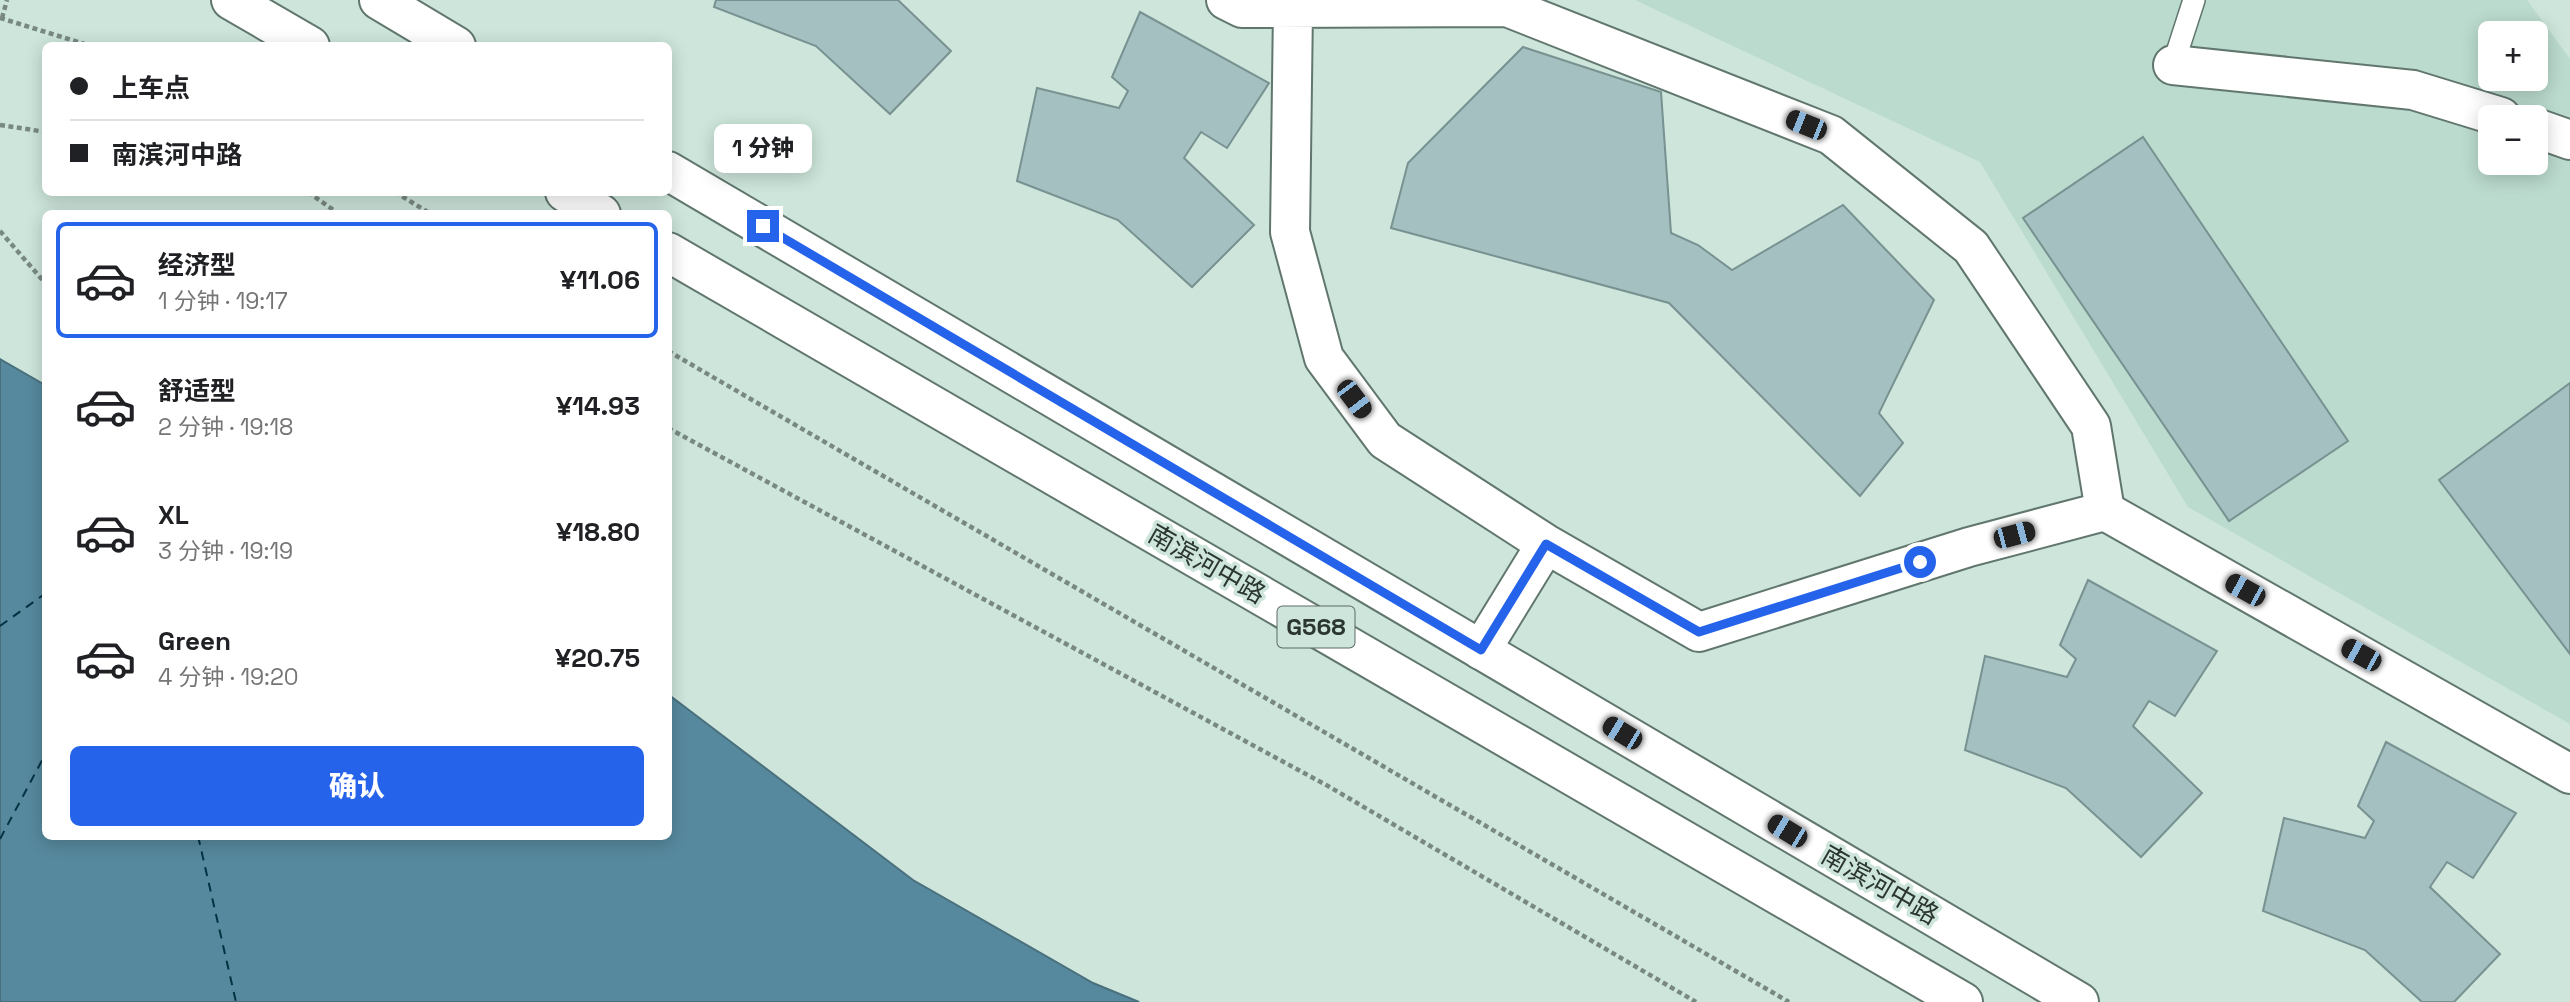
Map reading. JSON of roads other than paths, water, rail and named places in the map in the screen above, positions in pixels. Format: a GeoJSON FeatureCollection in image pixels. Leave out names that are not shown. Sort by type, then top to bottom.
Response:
{"type":"FeatureCollection","features":[{"type":"Feature","properties":{"kind":"main road"},"geometry":{"type":"LineString","coordinates":[[232,0],[303,42]]}},
{"type":"Feature","properties":{"kind":"main road"},"geometry":{"type":"LineString","coordinates":[[379,0],[450,42]]}},
{"type":"Feature","properties":{"kind":"main road"},"geometry":{"type":"LineString","coordinates":[[1226,0],[1242,8],[1507,7],[1831,135],[1971,247],[2091,426],[2105,511]]}},
{"type":"Feature","properties":{"kind":"main road"},"geometry":{"type":"LineString","coordinates":[[1293,8],[1290,232],[1324,358],[1385,440],[1546,544],[1699,632],[1969,547],[2105,511],[2570,774]]}},
{"type":"Feature","properties":{"kind":"main road"},"geometry":{"type":"LineString","coordinates":[[2172,65],[2413,90],[2478,110]]}},
{"type":"Feature","properties":{"kind":"main road"},"geometry":{"type":"LineString","coordinates":[[2548,132],[2570,140]]}},
{"type":"Feature","properties":{"kind":"main road","name":"南滨河中路"},"geometry":{"type":"LineString","coordinates":[[672,173],[2079,1002]]}},
{"type":"Feature","properties":{"kind":"main road"},"geometry":{"type":"LineString","coordinates":[[572,196],[594,210]]}},
{"type":"Feature","properties":{"kind":"main road","name":"南滨河中路"},"geometry":{"type":"LineString","coordinates":[[672,254],[1963,1002]]}},
{"type":"Feature","properties":{"kind":"main road"},"geometry":{"type":"LineString","coordinates":[[1481,650],[1546,544]]}},
{"type":"Feature","properties":{"kind":"lane"},"geometry":{"type":"LineString","coordinates":[[2172,65],[2194,0]]}},
{"type":"Feature","properties":{"kind":"water"},"geometry":{"type":"Polygon","coordinates":[[[0,359],[42,383],[42,840],[672,840],[672,697],[913,880],[1093,983],[1139,1002],[0,1002],[0,359]]]}}]}
